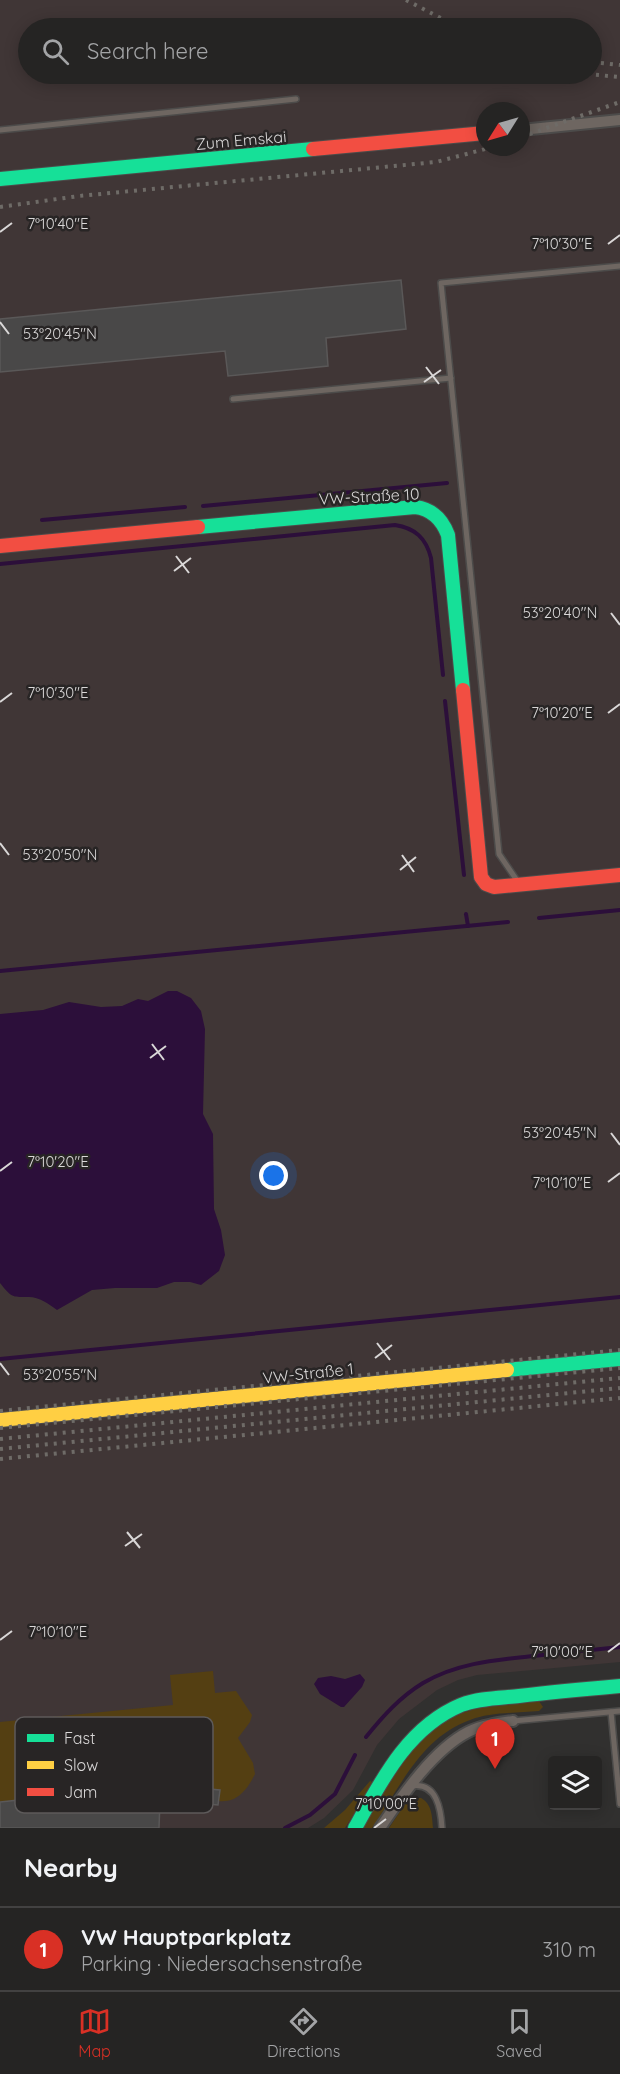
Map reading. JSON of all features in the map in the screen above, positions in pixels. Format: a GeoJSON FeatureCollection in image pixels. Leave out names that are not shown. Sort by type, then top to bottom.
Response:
{"type":"FeatureCollection","features":[{"type":"Feature","properties":{"kind":"street"},"geometry":{"type":"LineString","coordinates":[[530,129],[620,120]]}},
{"type":"Feature","properties":{"kind":"street","name":"Zum Emskai"},"geometry":{"type":"LineString","coordinates":[[0,179],[476,134]]}},
{"type":"Feature","properties":{"kind":"street","name":"VW-Straße 10"},"geometry":{"type":"LineString","coordinates":[[0,546],[415,507],[428,509],[435,513],[446,526],[448,535],[481,877],[489,886],[520,885]]}},
{"type":"Feature","properties":{"kind":"street"},"geometry":{"type":"LineString","coordinates":[[520,885],[620,875]]}},
{"type":"Feature","properties":{"kind":"street","name":"VW-Straße 1"},"geometry":{"type":"LineString","coordinates":[[0,1420],[620,1359]]}},
{"type":"Feature","properties":{"kind":"street"},"geometry":{"type":"LineString","coordinates":[[355,1828],[398,1756],[421,1732],[461,1705],[485,1699],[620,1686]]}},
{"type":"Feature","properties":{"kind":"street"},"geometry":{"type":"LineString","coordinates":[[380,1828],[433,1760],[459,1737],[484,1726],[513,1721]]}},
{"type":"Feature","properties":{"kind":"lane"},"geometry":{"type":"LineString","coordinates":[[0,130],[296,99]]}},
{"type":"Feature","properties":{"kind":"lane"},"geometry":{"type":"LineString","coordinates":[[520,885],[499,854],[441,283],[620,266]]}},
{"type":"Feature","properties":{"kind":"lane"},"geometry":{"type":"LineString","coordinates":[[233,399],[451,378]]}},
{"type":"Feature","properties":{"kind":"lane"},"geometry":{"type":"LineString","coordinates":[[611,1712],[620,1804]]}},
{"type":"Feature","properties":{"kind":"lane"},"geometry":{"type":"LineString","coordinates":[[513,1721],[620,1712]]}},
{"type":"Feature","properties":{"kind":"lane"},"geometry":{"type":"LineString","coordinates":[[410,1787],[422,1786],[432,1792],[439,1805],[442,1828]]}},
{"type":"Feature","properties":{"kind":"shaded area"},"geometry":{"type":"Polygon","coordinates":[[[0,0],[620,0],[620,1662],[477,1675],[458,1680],[437,1690],[399,1719],[377,1745],[353,1790],[324,1818],[308,1828],[0,1828],[0,0]]]}},
{"type":"Feature","properties":{"kind":"shaded area"},"geometry":{"type":"Polygon","coordinates":[[[168,991],[177,991],[191,998],[201,1011],[205,1029],[203,1114],[213,1134],[214,1209],[221,1230],[225,1255],[219,1271],[201,1285],[174,1282],[157,1288],[92,1290],[57,1310],[36,1298],[13,1296],[0,1283],[0,1014],[43,1010],[69,1002],[101,1007],[122,1006],[138,999],[148,1001],[168,991]]]}},
{"type":"Feature","properties":{"kind":"shaded area"},"geometry":{"type":"Polygon","coordinates":[[[213,1671],[215,1693],[236,1691],[252,1715],[250,1722],[238,1738],[253,1763],[255,1774],[249,1785],[236,1798],[219,1801],[219,1790],[213,1789],[213,1717],[51,1717],[173,1705],[170,1675],[213,1671]]]}},
{"type":"Feature","properties":{"kind":"shaded area"},"geometry":{"type":"Polygon","coordinates":[[[360,1674],[365,1680],[362,1687],[344,1707],[320,1694],[314,1684],[318,1678],[331,1676],[345,1679],[360,1674]]]}},
{"type":"Feature","properties":{"kind":"shaded area"},"geometry":{"type":"Polygon","coordinates":[[[539,1701],[543,1707],[539,1711],[478,1717],[453,1728],[424,1752],[372,1828],[362,1828],[409,1755],[439,1726],[458,1715],[479,1708],[539,1701]]]}},
{"type":"Feature","properties":{"kind":"shaded area"},"geometry":{"type":"Polygon","coordinates":[[[15,1721],[15,1800],[0,1802],[0,1722],[15,1721]]]}},
{"type":"Feature","properties":{"kind":"shaded area"},"geometry":{"type":"Polygon","coordinates":[[[370,1781],[372,1782],[366,1795],[345,1828],[324,1828],[345,1810],[370,1781]]]}},
{"type":"Feature","properties":{"kind":"shaded area"},"geometry":{"type":"Polygon","coordinates":[[[412,1798],[421,1798],[425,1801],[431,1811],[433,1828],[389,1828],[405,1804],[412,1798]]]}},
{"type":"Feature","properties":{"kind":"building"},"geometry":{"type":"Polygon","coordinates":[[[401,280],[406,329],[326,338],[328,366],[228,376],[225,351],[0,372],[0,319],[401,280]]]}},
{"type":"Feature","properties":{"kind":"building"},"geometry":{"type":"Polygon","coordinates":[[[213,1789],[220,1790],[218,1805],[213,1805],[213,1789]]]}},
{"type":"Feature","properties":{"kind":"building"},"geometry":{"type":"Polygon","coordinates":[[[15,1800],[15,1813],[160,1813],[159,1828],[0,1828],[0,1802],[15,1800]]]}},
{"type":"Feature","properties":{"kind":"waterway"},"geometry":{"type":"LineString","coordinates":[[203,506],[447,483]]}},
{"type":"Feature","properties":{"kind":"waterway"},"geometry":{"type":"LineString","coordinates":[[42,520],[185,507]]}},
{"type":"Feature","properties":{"kind":"waterway"},"geometry":{"type":"LineString","coordinates":[[0,564],[402,526],[419,535],[431,558],[443,675]]}},
{"type":"Feature","properties":{"kind":"waterway"},"geometry":{"type":"LineString","coordinates":[[445,701],[464,875]]}},
{"type":"Feature","properties":{"kind":"waterway"},"geometry":{"type":"LineString","coordinates":[[539,918],[620,910]]}},
{"type":"Feature","properties":{"kind":"waterway"},"geometry":{"type":"LineString","coordinates":[[466,914],[468,926]]}},
{"type":"Feature","properties":{"kind":"waterway"},"geometry":{"type":"LineString","coordinates":[[0,971],[508,922]]}},
{"type":"Feature","properties":{"kind":"waterway"},"geometry":{"type":"LineString","coordinates":[[0,1359],[620,1297]]}},
{"type":"Feature","properties":{"kind":"waterway"},"geometry":{"type":"LineString","coordinates":[[366,1737],[385,1714],[407,1694],[423,1683],[449,1671],[490,1661],[620,1647]]}},
{"type":"Feature","properties":{"kind":"waterway"},"geometry":{"type":"LineString","coordinates":[[285,1828],[310,1815],[335,1794],[355,1755]]}},
{"type":"Feature","properties":{"kind":"railway"},"geometry":{"type":"LineString","coordinates":[[406,0],[441,18]]}},
{"type":"Feature","properties":{"kind":"railway"},"geometry":{"type":"LineString","coordinates":[[602,63],[620,65]]}},
{"type":"Feature","properties":{"kind":"railway"},"geometry":{"type":"LineString","coordinates":[[602,75],[620,77]]}},
{"type":"Feature","properties":{"kind":"railway"},"geometry":{"type":"LineString","coordinates":[[530,134],[620,102]]}},
{"type":"Feature","properties":{"kind":"railway"},"geometry":{"type":"LineString","coordinates":[[0,207],[79,196],[436,162],[476,151]]}},
{"type":"Feature","properties":{"kind":"railway"},"geometry":{"type":"LineString","coordinates":[[0,1411],[620,1350]]}},
{"type":"Feature","properties":{"kind":"railway"},"geometry":{"type":"LineString","coordinates":[[0,1428],[620,1368]]}},
{"type":"Feature","properties":{"kind":"railway"},"geometry":{"type":"LineString","coordinates":[[0,1439],[620,1378]]}},
{"type":"Feature","properties":{"kind":"railway"},"geometry":{"type":"LineString","coordinates":[[0,1449],[620,1388]]}},
{"type":"Feature","properties":{"kind":"railway"},"geometry":{"type":"LineString","coordinates":[[0,1459],[620,1398]]}},
{"type":"Feature","properties":{"kind":"traffic: fast"},"geometry":{"type":"LineString","coordinates":[[0,179],[313,149]]}},
{"type":"Feature","properties":{"kind":"traffic: fast"},"geometry":{"type":"LineString","coordinates":[[198,527],[415,507],[431,513],[443,524],[448,535],[463,690]]}},
{"type":"Feature","properties":{"kind":"traffic: fast"},"geometry":{"type":"LineString","coordinates":[[507,1370],[620,1359]]}},
{"type":"Feature","properties":{"kind":"traffic: fast"},"geometry":{"type":"LineString","coordinates":[[355,1828],[398,1757],[411,1741],[442,1715],[461,1705],[482,1700],[620,1686]]}},
{"type":"Feature","properties":{"kind":"traffic: slow"},"geometry":{"type":"LineString","coordinates":[[0,1420],[507,1370]]}},
{"type":"Feature","properties":{"kind":"traffic: jam"},"geometry":{"type":"LineString","coordinates":[[313,149],[476,134]]}},
{"type":"Feature","properties":{"kind":"traffic: jam"},"geometry":{"type":"LineString","coordinates":[[0,546],[198,527]]}},
{"type":"Feature","properties":{"kind":"traffic: jam"},"geometry":{"type":"LineString","coordinates":[[463,690],[481,877],[486,884],[494,887],[620,875]]}},
{"type":"Feature","properties":{"kind":"place","name":"VW Hauptparkplatz"},"geometry":{"type":"Point","coordinates":[495,1769]}}]}
